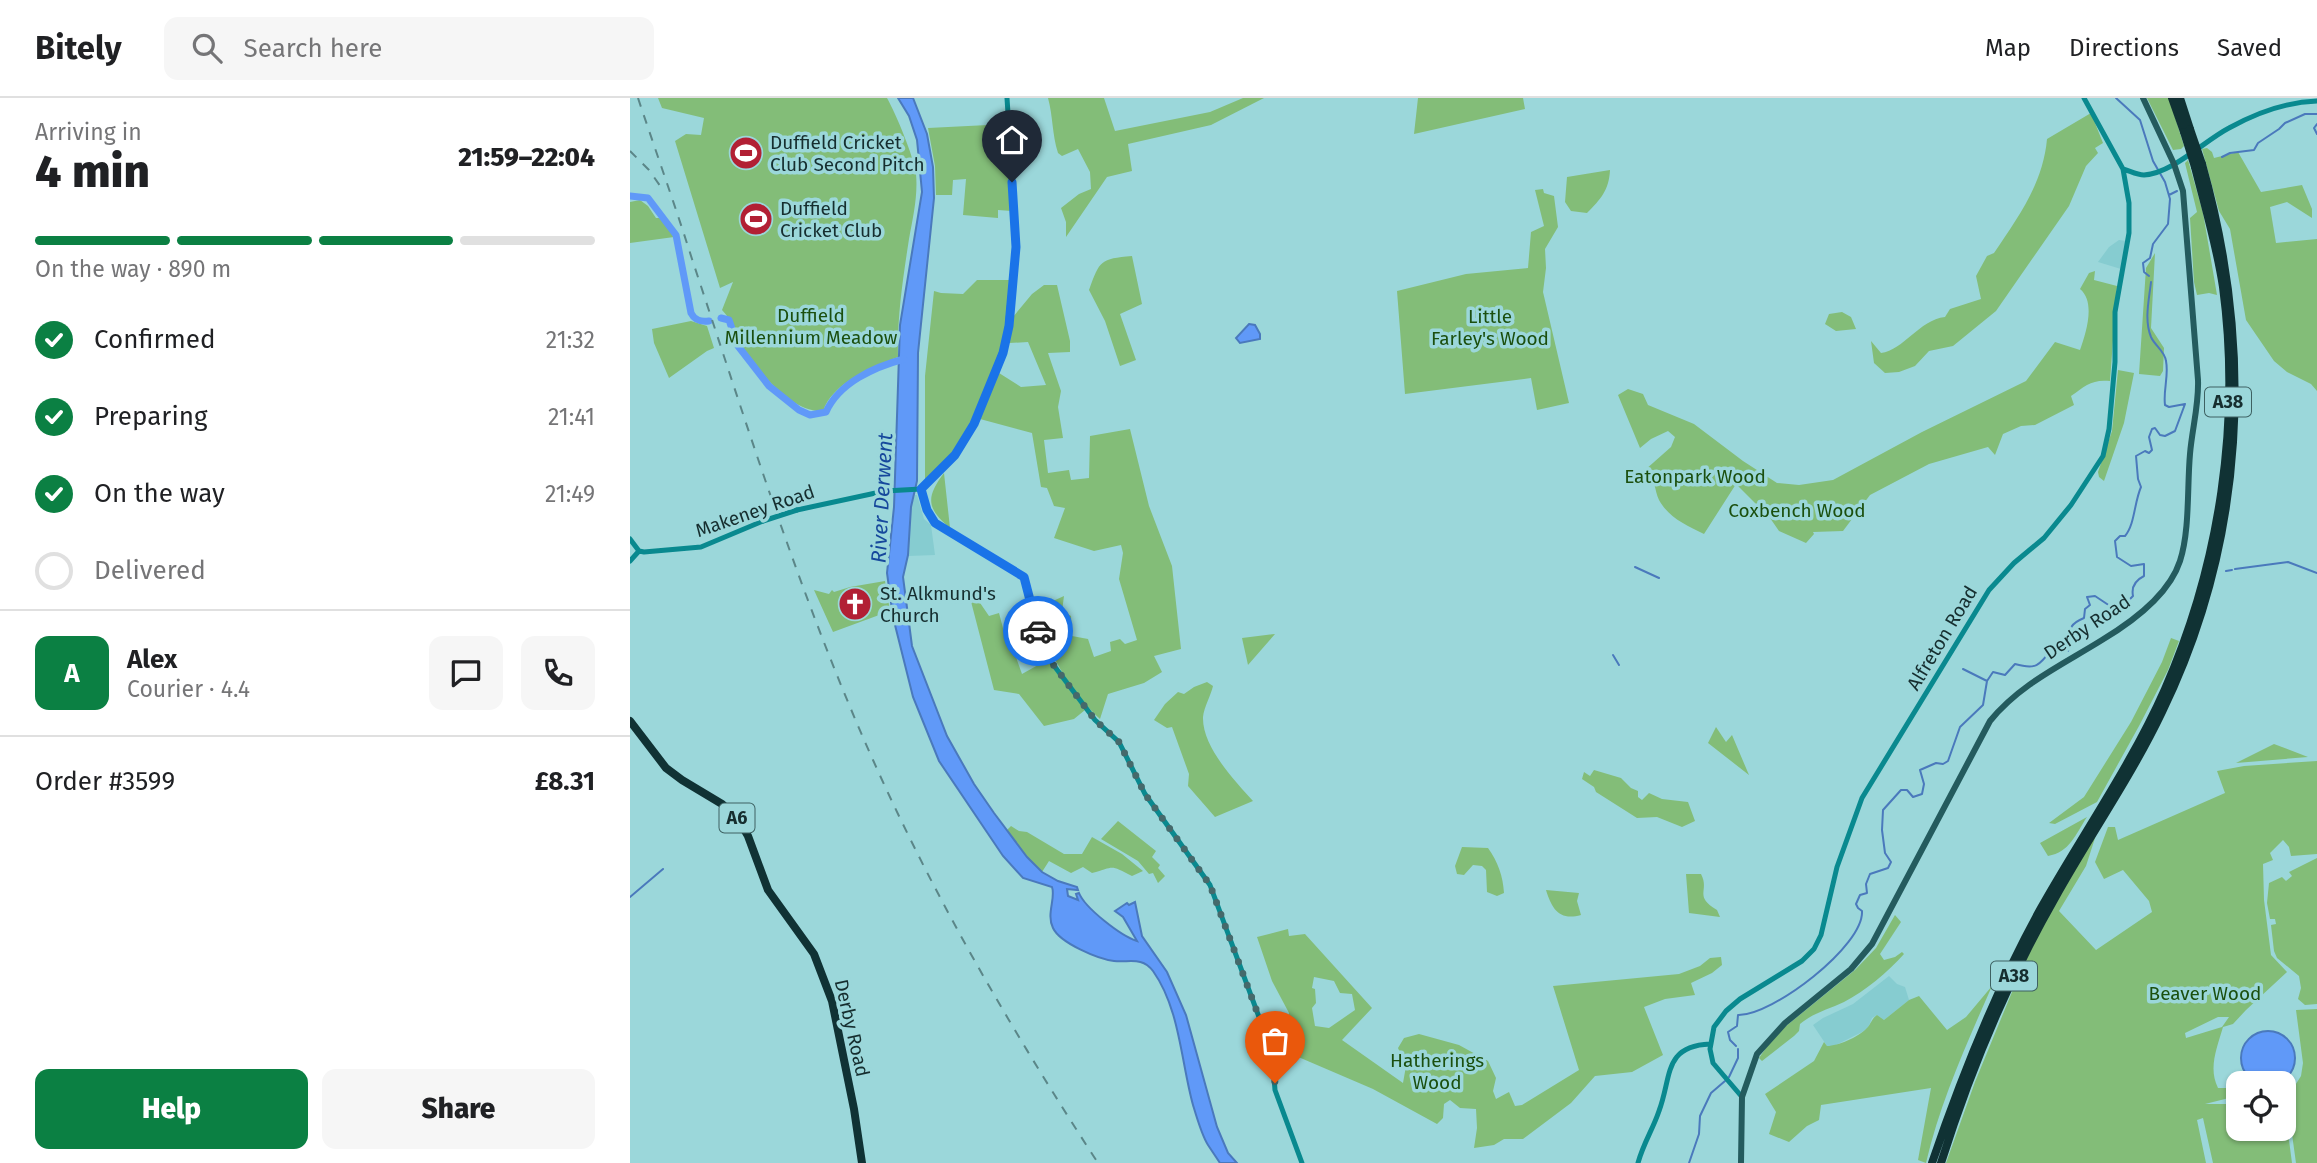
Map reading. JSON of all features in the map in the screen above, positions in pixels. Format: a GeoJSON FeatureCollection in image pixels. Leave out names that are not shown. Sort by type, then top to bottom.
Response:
{"type":"FeatureCollection","features":[{"type":"Feature","properties":{"kind":"highway","name":"A38"},"geometry":{"type":"LineString","coordinates":[[2172,98],[2187,130]]}},
{"type":"Feature","properties":{"kind":"highway","name":"A38"},"geometry":{"type":"LineString","coordinates":[[1932,1163],[1993,1002],[2041,907],[2102,806],[2119,793],[2162,712],[2190,646],[2207,594],[2226,508],[2234,442],[2234,337],[2222,244],[2187,130],[2180,98]]}},
{"type":"Feature","properties":{"kind":"highway","name":"A38"},"geometry":{"type":"LineString","coordinates":[[1941,1163],[1997,1011],[2055,896],[2110,800],[2149,723],[2183,643],[2200,592],[2219,509],[2226,454],[2229,392],[2225,316],[2216,247],[2198,166]]}},
{"type":"Feature","properties":{"kind":"highway","name":"Derby Road"},"geometry":{"type":"LineString","coordinates":[[630,721],[634,734],[666,768],[722,804],[738,819],[748,836],[768,890],[814,954],[832,1001],[862,1163]]}},
{"type":"Feature","properties":{"kind":"main road","name":"Derby Road"},"geometry":{"type":"LineString","coordinates":[[1742,1097],[1757,1054],[1771,1036],[1851,969],[1872,943],[1979,738],[1999,710],[2018,691],[2129,622],[2161,593],[2176,570],[2184,542],[2190,451],[2199,396],[2184,197],[2174,164],[2143,98]]}},
{"type":"Feature","properties":{"kind":"main road"},"geometry":{"type":"LineString","coordinates":[[1741,1163],[1742,1097]]}},
{"type":"Feature","properties":{"kind":"street"},"geometry":{"type":"LineString","coordinates":[[1007,98],[1016,247],[1006,341],[974,424],[955,455],[919,490],[932,520],[1024,577],[1041,639],[1052,663],[1095,720],[1119,742],[1145,794],[1207,881],[1264,1028],[1274,1059],[1277,1096],[1302,1163]]}},
{"type":"Feature","properties":{"kind":"street","name":"Alfreton Road"},"geometry":{"type":"LineString","coordinates":[[1710,1044],[1714,1027],[1726,1011],[1754,988],[1802,961],[1814,949],[1821,935],[1837,867],[1862,798],[1989,590],[2056,524],[2091,478],[2103,456],[2109,429],[2115,362],[2116,299],[2130,229],[2128,186],[2123,169],[2084,98]]}},
{"type":"Feature","properties":{"kind":"street"},"geometry":{"type":"LineString","coordinates":[[2123,169],[2143,175],[2174,164],[2211,138],[2251,117],[2287,105],[2317,101]]}},
{"type":"Feature","properties":{"kind":"street","name":"Makeney Road"},"geometry":{"type":"LineString","coordinates":[[639,551],[701,547],[757,523],[797,510],[888,491],[919,490]]}},
{"type":"Feature","properties":{"kind":"street"},"geometry":{"type":"LineString","coordinates":[[630,540],[639,551],[630,561]]}},
{"type":"Feature","properties":{"kind":"street"},"geometry":{"type":"LineString","coordinates":[[1638,1163],[1661,1107],[1674,1058],[1694,1045],[1710,1044],[1711,1057],[1716,1068],[1742,1097]]}},
{"type":"Feature","properties":{"kind":"shaded area"},"geometry":{"type":"Polygon","coordinates":[[[2119,240],[2126,241],[2121,269],[2098,262],[2109,247],[2119,240]]]}},
{"type":"Feature","properties":{"kind":"shaded area"},"geometry":{"type":"Polygon","coordinates":[[[915,495],[924,519],[931,525],[935,555],[908,556],[911,507],[915,495]]]}},
{"type":"Feature","properties":{"kind":"shaded area"},"geometry":{"type":"Polygon","coordinates":[[[1889,976],[1905,987],[1909,1000],[1884,1020],[1877,1015],[1862,1032],[1834,1046],[1827,1046],[1813,1025],[1853,1004],[1889,976]]]}},
{"type":"Feature","properties":{"kind":"green space","name":"Duffield Millennium Meadow"},"geometry":{"type":"Polygon","coordinates":[[[658,98],[887,98],[900,125],[916,174],[915,206],[898,327],[898,357],[865,371],[844,384],[828,401],[823,411],[800,405],[767,379],[740,343],[730,320],[722,310],[733,282],[720,288],[675,141],[686,134],[701,135],[704,118],[662,108],[658,98]]]}},
{"type":"Feature","properties":{"kind":"green space"},"geometry":{"type":"Polygon","coordinates":[[[1048,98],[1104,98],[1115,131],[1210,112],[1243,98],[1264,98],[1211,125],[1128,144],[1132,171],[1107,177],[1066,237],[1066,222],[1061,208],[1079,194],[1091,189],[1090,172],[1078,149],[1062,156],[1058,153],[1048,98]]]}},
{"type":"Feature","properties":{"kind":"green space"},"geometry":{"type":"Polygon","coordinates":[[[1418,98],[1523,98],[1525,109],[1414,134],[1418,98]]]}},
{"type":"Feature","properties":{"kind":"green space"},"geometry":{"type":"Polygon","coordinates":[[[2147,98],[2169,98],[2184,146],[2181,149],[2173,150],[2147,98]]]}},
{"type":"Feature","properties":{"kind":"green space"},"geometry":{"type":"Polygon","coordinates":[[[2091,113],[2103,143],[2095,148],[2098,153],[2086,166],[2069,206],[1996,311],[1953,346],[1929,351],[1915,366],[1899,372],[1885,373],[1874,363],[1871,341],[1881,353],[1889,351],[1927,323],[1945,317],[1950,309],[1981,299],[1976,276],[2028,199],[2040,171],[2047,139],[2091,113]]]}},
{"type":"Feature","properties":{"kind":"green space"},"geometry":{"type":"Polygon","coordinates":[[[988,125],[1006,137],[1012,211],[998,210],[998,218],[963,215],[966,179],[953,180],[952,195],[936,195],[935,166],[928,128],[988,125]]]}},
{"type":"Feature","properties":{"kind":"green space"},"geometry":{"type":"Polygon","coordinates":[[[2207,148],[2214,158],[2238,152],[2261,192],[2302,185],[2312,209],[2312,218],[2287,202],[2270,207],[2276,243],[2317,239],[2317,391],[2311,384],[2287,372],[2274,361],[2246,320],[2230,229],[2219,211],[2202,149],[2207,148]]]}},
{"type":"Feature","properties":{"kind":"green space"},"geometry":{"type":"Polygon","coordinates":[[[2188,160],[2203,213],[2217,295],[2197,295],[2194,282],[2190,218],[2197,212],[2185,163],[2188,160]]]}},
{"type":"Feature","properties":{"kind":"green space"},"geometry":{"type":"Polygon","coordinates":[[[1610,170],[1606,189],[1592,208],[1587,213],[1571,211],[1565,202],[1567,177],[1610,170]]]}},
{"type":"Feature","properties":{"kind":"green space","name":"Little Farley's Wood"},"geometry":{"type":"Polygon","coordinates":[[[1543,189],[1544,193],[1554,196],[1558,227],[1545,249],[1543,292],[1569,403],[1537,410],[1531,378],[1405,394],[1397,291],[1466,274],[1528,268],[1531,232],[1544,226],[1535,190],[1543,189]]]}},
{"type":"Feature","properties":{"kind":"green space"},"geometry":{"type":"Polygon","coordinates":[[[640,200],[656,218],[661,218],[674,237],[630,243],[630,202],[640,200]]]}},
{"type":"Feature","properties":{"kind":"green space"},"geometry":{"type":"Polygon","coordinates":[[[2155,253],[2151,328],[2164,348],[2163,371],[2160,376],[2139,374],[2146,268],[2155,253]]]}},
{"type":"Feature","properties":{"kind":"green space"},"geometry":{"type":"Polygon","coordinates":[[[1132,256],[1142,304],[1120,314],[1136,360],[1120,366],[1105,321],[1089,290],[1103,263],[1113,258],[1132,256]]]}},
{"type":"Feature","properties":{"kind":"green space","name":"Coxbench Wood"},"geometry":{"type":"Polygon","coordinates":[[[2095,271],[2094,280],[2117,286],[2110,381],[2089,384],[2071,396],[2074,405],[2035,425],[2021,426],[2003,434],[1995,455],[1988,447],[1929,464],[1870,495],[1843,531],[1813,532],[1806,543],[1779,531],[1770,518],[1736,484],[1704,534],[1673,516],[1659,500],[1653,481],[1645,470],[1671,447],[1675,437],[1668,431],[1640,448],[1618,395],[1628,389],[1643,394],[1648,405],[1694,424],[1777,483],[1799,485],[1833,480],[2026,381],[2055,342],[2080,350],[2089,310],[2085,295],[2080,289],[2089,273],[2095,271]]]}},
{"type":"Feature","properties":{"kind":"green space"},"geometry":{"type":"Polygon","coordinates":[[[977,280],[1009,280],[1006,328],[1001,349],[971,422],[953,452],[925,481],[925,376],[934,291],[963,294],[977,280]]]}},
{"type":"Feature","properties":{"kind":"green space"},"geometry":{"type":"Polygon","coordinates":[[[1044,285],[1057,285],[1070,341],[1070,352],[1048,353],[1061,391],[1058,407],[1063,438],[1044,440],[1048,473],[1069,470],[1071,480],[1089,478],[1090,436],[1130,429],[1149,506],[1172,566],[1181,649],[1154,656],[1162,672],[1144,683],[1108,694],[1100,719],[1083,701],[1060,668],[1048,645],[1044,633],[1046,631],[1040,620],[1057,613],[1053,601],[1064,596],[1062,611],[1071,616],[1072,636],[1088,639],[1094,657],[1111,651],[1110,642],[1120,639],[1125,644],[1137,640],[1119,579],[1123,553],[1121,545],[1094,551],[1054,538],[1065,508],[1054,506],[1047,488],[1041,487],[1032,433],[980,419],[999,373],[1021,387],[1046,385],[1028,342],[1009,343],[1013,317],[1032,294],[1044,285]]]}},
{"type":"Feature","properties":{"kind":"green space"},"geometry":{"type":"Polygon","coordinates":[[[1842,312],[1851,317],[1856,329],[1836,331],[1825,324],[1829,314],[1842,312]]]}},
{"type":"Feature","properties":{"kind":"green space"},"geometry":{"type":"Polygon","coordinates":[[[691,321],[707,326],[714,348],[669,378],[654,343],[652,329],[691,321]]]}},
{"type":"Feature","properties":{"kind":"green space"},"geometry":{"type":"Polygon","coordinates":[[[2118,370],[2134,373],[2124,423],[2104,481],[2098,472],[2112,431],[2118,370]]]}},
{"type":"Feature","properties":{"kind":"green space"},"geometry":{"type":"Polygon","coordinates":[[[944,473],[950,528],[936,514],[931,502],[934,489],[944,473]]]}},
{"type":"Feature","properties":{"kind":"green space"},"geometry":{"type":"Polygon","coordinates":[[[885,581],[890,611],[833,632],[814,590],[829,594],[832,590],[834,592],[885,581]]]}},
{"type":"Feature","properties":{"kind":"green space"},"geometry":{"type":"Polygon","coordinates":[[[973,588],[989,616],[999,613],[1022,674],[1047,660],[1085,710],[1074,719],[1044,726],[1019,694],[994,690],[968,590],[973,588]]]}},
{"type":"Feature","properties":{"kind":"green space"},"geometry":{"type":"Polygon","coordinates":[[[1275,634],[1248,665],[1242,638],[1275,634]]]}},
{"type":"Feature","properties":{"kind":"green space"},"geometry":{"type":"Polygon","coordinates":[[[2171,638],[2179,641],[2168,670],[2097,802],[2055,824],[2049,823],[2084,797],[2131,722],[2162,662],[2171,638]]]}},
{"type":"Feature","properties":{"kind":"green space"},"geometry":{"type":"Polygon","coordinates":[[[1207,682],[1213,686],[1203,717],[1208,740],[1221,763],[1253,801],[1215,817],[1188,786],[1189,774],[1172,727],[1167,728],[1154,720],[1178,692],[1184,694],[1207,682]]]}},
{"type":"Feature","properties":{"kind":"green space"},"geometry":{"type":"Polygon","coordinates":[[[1716,727],[1726,742],[1732,735],[1749,775],[1708,743],[1716,727]]]}},
{"type":"Feature","properties":{"kind":"green space"},"geometry":{"type":"Polygon","coordinates":[[[2274,744],[2308,757],[2236,763],[2274,744]]]}},
{"type":"Feature","properties":{"kind":"green space","name":"Beaver Wood"},"geometry":{"type":"Polygon","coordinates":[[[2317,761],[2317,854],[2291,856],[2289,847],[2283,840],[2270,853],[2273,860],[2263,864],[2264,900],[2271,955],[2287,972],[2233,1024],[2223,1027],[2214,1058],[2214,1073],[2218,1088],[2226,1088],[2226,1099],[2205,1104],[2226,1104],[2226,1141],[2289,1141],[2292,1163],[2213,1163],[2203,1118],[2197,1120],[2206,1163],[1946,1163],[1975,1082],[2026,958],[2053,905],[2096,835],[2086,866],[2059,911],[2096,950],[2152,912],[2149,901],[2123,870],[2104,879],[2095,862],[2108,827],[2115,827],[2118,840],[2225,793],[2217,771],[2244,766],[2317,761]],[[2218,1017],[2185,1033],[2186,1038],[2222,1027],[2229,1017],[2218,1017]]]}},
{"type":"Feature","properties":{"kind":"green space"},"geometry":{"type":"Polygon","coordinates":[[[1594,770],[1621,778],[1638,791],[1638,797],[1642,800],[1649,793],[1662,799],[1688,802],[1695,821],[1682,827],[1657,817],[1637,818],[1596,792],[1594,787],[1582,779],[1584,772],[1590,776],[1594,770]]]}},
{"type":"Feature","properties":{"kind":"green space"},"geometry":{"type":"Polygon","coordinates":[[[2087,817],[2067,847],[2048,856],[2040,843],[2087,817]]]}},
{"type":"Feature","properties":{"kind":"green space"},"geometry":{"type":"Polygon","coordinates":[[[1118,821],[1156,851],[1152,857],[1165,876],[1158,883],[1153,873],[1149,874],[1138,861],[1101,839],[1118,821]]]}},
{"type":"Feature","properties":{"kind":"green space"},"geometry":{"type":"Polygon","coordinates":[[[1011,826],[1027,832],[1064,854],[1082,854],[1092,837],[1122,854],[1143,871],[1132,876],[1115,868],[1092,873],[1083,867],[1071,873],[1049,861],[1042,872],[1007,830],[1011,826]]]}},
{"type":"Feature","properties":{"kind":"green space"},"geometry":{"type":"Polygon","coordinates":[[[1462,847],[1488,848],[1499,869],[1504,893],[1497,896],[1487,892],[1486,870],[1482,866],[1473,865],[1464,875],[1457,874],[1455,866],[1462,847]]]}},
{"type":"Feature","properties":{"kind":"green space"},"geometry":{"type":"Polygon","coordinates":[[[2317,858],[2317,1004],[2305,1005],[2298,999],[2301,988],[2299,976],[2277,958],[2274,951],[2271,925],[2276,924],[2275,919],[2270,919],[2267,903],[2269,883],[2282,877],[2286,881],[2292,876],[2289,872],[2317,858]]]}},
{"type":"Feature","properties":{"kind":"green space"},"geometry":{"type":"Polygon","coordinates":[[[1686,874],[1701,874],[1704,897],[1720,917],[1689,913],[1686,874]]]}},
{"type":"Feature","properties":{"kind":"green space"},"geometry":{"type":"Polygon","coordinates":[[[1546,890],[1579,893],[1577,901],[1581,915],[1562,915],[1554,908],[1546,890]]]}},
{"type":"Feature","properties":{"kind":"green space"},"geometry":{"type":"Polygon","coordinates":[[[1895,915],[1901,922],[1880,954],[1884,960],[1902,952],[1904,954],[1860,992],[1805,1020],[1794,1036],[1762,1061],[1759,1058],[1775,1035],[1855,970],[1876,948],[1895,915]]]}},
{"type":"Feature","properties":{"kind":"green space","name":"Hatherings Wood"},"geometry":{"type":"Polygon","coordinates":[[[1288,929],[1289,936],[1305,934],[1372,1008],[1342,1040],[1403,1083],[1406,1066],[1398,1048],[1404,1038],[1419,1034],[1459,1045],[1488,1061],[1496,1078],[1493,1091],[1496,1099],[1509,1092],[1515,1106],[1522,1105],[1579,1070],[1553,986],[1679,974],[1700,966],[1710,958],[1721,957],[1722,965],[1691,983],[1695,995],[1665,999],[1644,1007],[1663,1055],[1632,1072],[1595,1076],[1571,1103],[1523,1139],[1504,1139],[1494,1145],[1474,1148],[1476,1109],[1460,1108],[1450,1100],[1444,1104],[1443,1118],[1437,1124],[1373,1089],[1296,1056],[1291,1055],[1277,1069],[1276,1061],[1282,1050],[1289,1013],[1272,981],[1257,937],[1288,929]],[[1314,977],[1312,988],[1315,989],[1316,1003],[1312,1008],[1315,1026],[1329,1028],[1355,1010],[1352,994],[1340,993],[1334,981],[1314,977]]]}},
{"type":"Feature","properties":{"kind":"green space"},"geometry":{"type":"Polygon","coordinates":[[[1992,986],[1946,1095],[1926,1163],[1918,1160],[1931,1088],[1821,1105],[1819,1120],[1807,1126],[1789,1142],[1769,1134],[1776,1112],[1765,1094],[1814,1061],[1824,1042],[1827,1046],[1832,1046],[1853,1038],[1868,1027],[1877,1015],[1884,1020],[1909,1000],[1919,996],[1947,1030],[1966,1017],[1992,986]]]}},
{"type":"Feature","properties":{"kind":"green space"},"geometry":{"type":"Polygon","coordinates":[[[2317,1009],[2317,1163],[2296,1163],[2293,1141],[2296,1141],[2296,1084],[2301,1076],[2303,1063],[2296,1010],[2317,1009]]]}},
{"type":"Feature","properties":{"kind":"water"},"geometry":{"type":"Polygon","coordinates":[[[898,98],[913,98],[927,134],[933,167],[934,198],[918,353],[917,481],[911,507],[908,555],[903,577],[912,646],[947,736],[974,784],[1027,857],[1042,872],[1077,887],[1078,890],[1067,889],[1068,896],[1078,900],[1076,894],[1079,893],[1104,921],[1137,941],[1123,917],[1115,911],[1127,903],[1129,905],[1135,902],[1142,936],[1167,972],[1186,1015],[1217,1127],[1228,1153],[1237,1163],[1220,1163],[1204,1136],[1193,1105],[1169,1002],[1153,971],[1144,963],[1114,961],[1090,954],[1071,945],[1057,934],[1050,917],[1052,887],[1023,878],[1003,856],[939,761],[913,697],[893,617],[887,573],[894,507],[900,325],[922,192],[917,140],[909,116],[898,98]]]}},
{"type":"Feature","properties":{"kind":"water"},"geometry":{"type":"Polygon","coordinates":[[[1249,324],[1255,325],[1260,339],[1240,343],[1236,338],[1249,324]]]}},
{"type":"Feature","properties":{"kind":"water"},"geometry":{"type":"Polygon","coordinates":[[[2258,1033],[2278,1033],[2287,1039],[2295,1058],[2291,1071],[2245,1071],[2243,1068],[2243,1048],[2249,1039],[2258,1033]]]}},
{"type":"Feature","properties":{"kind":"waterway"},"geometry":{"type":"LineString","coordinates":[[2116,98],[2140,120],[2153,161],[2165,182],[2170,199],[2168,224],[2153,244],[2150,258],[2143,263],[2144,272],[2149,276]]}},
{"type":"Feature","properties":{"kind":"waterway"},"geometry":{"type":"LineString","coordinates":[[2222,157],[2230,153],[2254,150],[2258,143],[2285,123],[2305,114],[2317,114]]}},
{"type":"Feature","properties":{"kind":"waterway"},"geometry":{"type":"LineString","coordinates":[[2317,124],[2314,128],[2317,134]]}},
{"type":"Feature","properties":{"kind":"waterway"},"geometry":{"type":"LineString","coordinates":[[2169,195],[2177,191]]}},
{"type":"Feature","properties":{"kind":"waterway"},"geometry":{"type":"LineString","coordinates":[[630,196],[648,198],[676,235],[691,313],[698,320],[709,321]]}},
{"type":"Feature","properties":{"kind":"waterway"},"geometry":{"type":"LineString","coordinates":[[1736,1046],[1730,1040],[1728,1032],[1737,1026],[1738,1015],[1753,1012],[1793,992],[1833,960],[1859,926],[1862,911],[1856,904],[1860,895],[1867,893],[1866,884],[1870,874],[1888,868],[1891,862],[1885,853],[1883,810],[1901,790],[1907,790],[1913,797],[1922,794],[1924,784],[1920,770],[1948,761],[1960,727],[1983,705],[1987,681],[1993,672],[2005,675],[2015,664],[2028,667],[2036,665],[2052,649],[2068,651],[2071,628],[2084,618],[2085,609],[2090,605],[2087,597],[2095,596],[2110,606],[2128,601],[2133,596],[2135,584],[2144,576],[2144,564],[2131,566],[2117,557],[2115,541],[2120,536],[2125,536],[2128,531],[2141,487],[2136,456],[2152,450],[2149,437],[2152,429],[2155,428],[2160,435],[2165,436],[2175,431],[2185,404],[2169,407],[2165,405],[2166,361],[2151,337],[2148,324],[2151,282]]}},
{"type":"Feature","properties":{"kind":"waterway"},"geometry":{"type":"LineString","coordinates":[[721,318],[729,320],[738,346],[769,386],[799,410],[810,415],[826,412],[839,393],[859,378],[904,359]]}},
{"type":"Feature","properties":{"kind":"waterway"},"geometry":{"type":"LineString","coordinates":[[2235,569],[2288,562],[2317,573]]}},
{"type":"Feature","properties":{"kind":"waterway"},"geometry":{"type":"LineString","coordinates":[[1635,567],[1659,578]]}},
{"type":"Feature","properties":{"kind":"waterway"},"geometry":{"type":"LineString","coordinates":[[2226,571],[2232,570]]}},
{"type":"Feature","properties":{"kind":"waterway"},"geometry":{"type":"LineString","coordinates":[[1613,655],[1619,665]]}},
{"type":"Feature","properties":{"kind":"waterway"},"geometry":{"type":"LineString","coordinates":[[1963,669],[1987,681]]}},
{"type":"Feature","properties":{"kind":"waterway"},"geometry":{"type":"LineString","coordinates":[[630,897],[663,869]]}},
{"type":"Feature","properties":{"kind":"waterway"},"geometry":{"type":"LineString","coordinates":[[1729,1077],[1738,1058],[1738,1049]]}},
{"type":"Feature","properties":{"kind":"waterway"},"geometry":{"type":"LineString","coordinates":[[1689,1163],[1699,1134],[1700,1116],[1711,1093],[1725,1081]]}},
{"type":"Feature","properties":{"kind":"railway"},"geometry":{"type":"LineString","coordinates":[[638,98],[798,574],[873,760],[897,813],[978,966],[1098,1163]]}},
{"type":"Feature","properties":{"kind":"railway"},"geometry":{"type":"LineString","coordinates":[[630,151],[649,170],[663,190]]}},
{"type":"Feature","properties":{"kind":"way so far"},"geometry":{"type":"LineString","coordinates":[[1038,631],[1052,663],[1095,720],[1119,742],[1145,794],[1210,885],[1272,1052],[1275,1083]]}},
{"type":"Feature","properties":{"kind":"place","name":"Duffield Cricket Club Second Pitch"},"geometry":{"type":"Point","coordinates":[746,153]}},
{"type":"Feature","properties":{"kind":"place","name":"Duffield Cricket Club"},"geometry":{"type":"Point","coordinates":[756,219]}},
{"type":"Feature","properties":{"kind":"place","name":"St. Alkmund's Church"},"geometry":{"type":"Point","coordinates":[855,604]}},
{"type":"Feature","properties":{"kind":"route"},"geometry":{"type":"LineString","coordinates":[[1012,182],[1016,247],[1009,326],[1003,353],[974,424],[955,455],[921,489],[929,516],[935,523],[1024,577],[1038,631]]}},
{"type":"Feature","properties":{"kind":"park label","name":"Eatonpark Wood"},"geometry":{"type":"Point","coordinates":[1695,476]}},
{"type":"Feature","properties":{"kind":"water label","name":"River Derwent"},"geometry":{"type":"Point","coordinates":[882,498]}}]}
